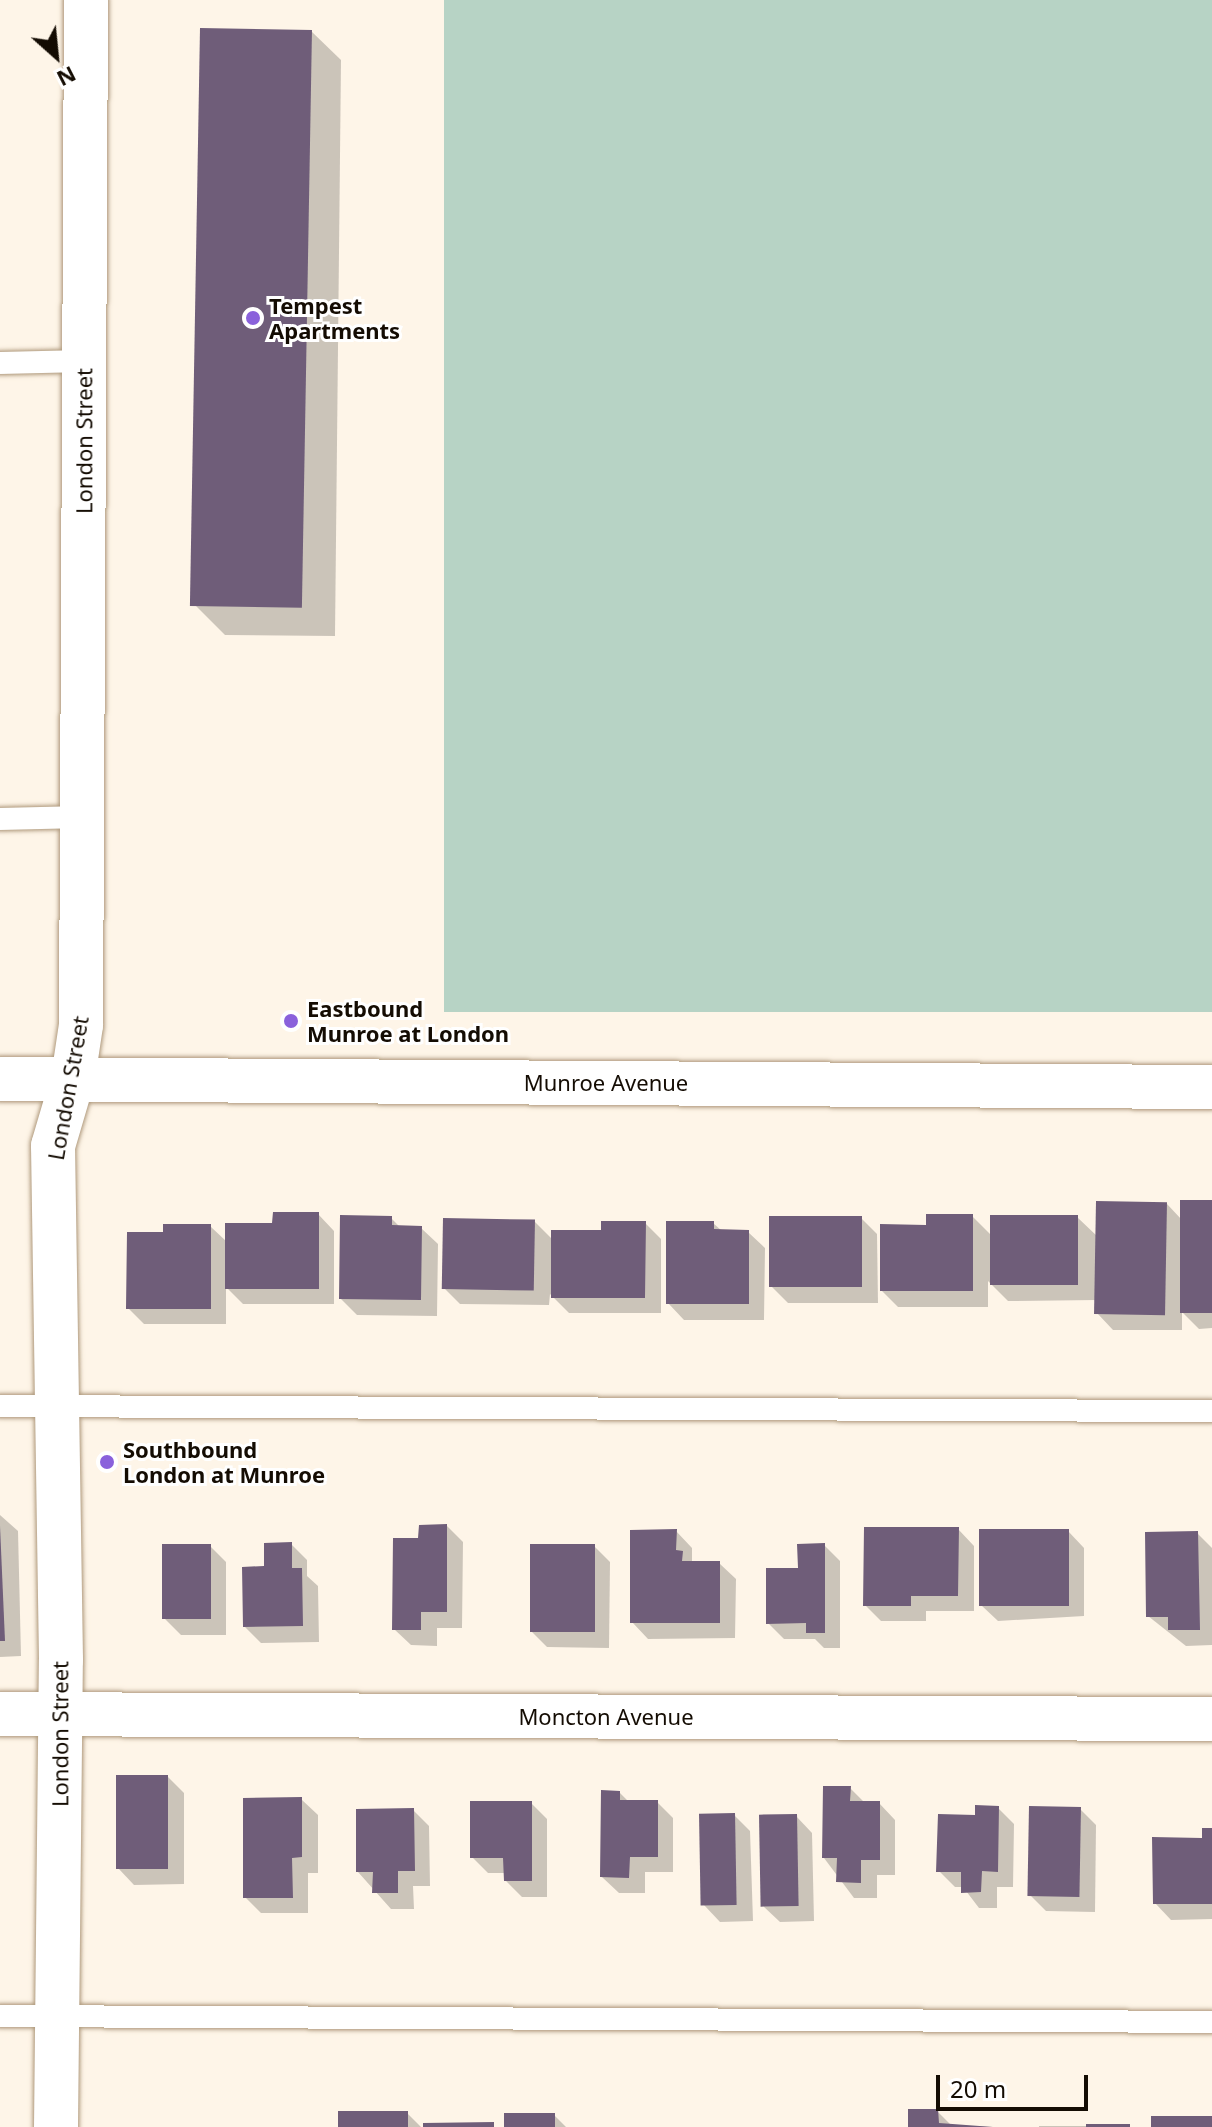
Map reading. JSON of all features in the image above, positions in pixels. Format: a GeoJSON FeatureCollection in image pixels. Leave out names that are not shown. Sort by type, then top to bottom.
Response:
{"type":"FeatureCollection","features":[{"type":"Feature","properties":{"kind":"street","name":"London Street"},"geometry":{"type":"LineString","coordinates":[[56,2127],[61,1714],[53,1146],[73,1078],[81,1025],[86,0]]}},
{"type":"Feature","properties":{"kind":"street","name":"Munroe Avenue"},"geometry":{"type":"LineString","coordinates":[[0,1079],[1212,1087]]}},
{"type":"Feature","properties":{"kind":"street","name":"Moncton Avenue"},"geometry":{"type":"LineString","coordinates":[[0,1714],[1212,1719]]}},
{"type":"Feature","properties":{"kind":"lane"},"geometry":{"type":"LineString","coordinates":[[0,363],[84,361]]}},
{"type":"Feature","properties":{"kind":"lane"},"geometry":{"type":"LineString","coordinates":[[0,819],[82,817]]}},
{"type":"Feature","properties":{"kind":"lane"},"geometry":{"type":"LineString","coordinates":[[0,1406],[1212,1411]]}},
{"type":"Feature","properties":{"kind":"lane"},"geometry":{"type":"LineString","coordinates":[[0,2016],[1212,2022]]}},
{"type":"Feature","properties":{"kind":"green space"},"geometry":{"type":"Polygon","coordinates":[[[444,0],[1212,0],[1212,1012],[444,1012],[444,0]]]}},
{"type":"Feature","properties":{"kind":"building","name":"Tempest Apartments"},"geometry":{"type":"Polygon","coordinates":[[[200,28],[312,30],[302,608],[190,606],[200,28]]]}},
{"type":"Feature","properties":{"kind":"building"},"geometry":{"type":"Polygon","coordinates":[[[1180,1200],[1212,1200],[1212,1313],[1180,1313],[1180,1200]]]}},
{"type":"Feature","properties":{"kind":"building"},"geometry":{"type":"Polygon","coordinates":[[[1096,1201],[1167,1202],[1165,1315],[1094,1314],[1096,1201]]]}},
{"type":"Feature","properties":{"kind":"building"},"geometry":{"type":"Polygon","coordinates":[[[273,1212],[319,1212],[319,1289],[225,1289],[225,1223],[272,1223],[273,1212]]]}},
{"type":"Feature","properties":{"kind":"building"},"geometry":{"type":"Polygon","coordinates":[[[926,1214],[973,1214],[973,1291],[880,1291],[880,1224],[926,1225],[926,1214]]]}},
{"type":"Feature","properties":{"kind":"building"},"geometry":{"type":"Polygon","coordinates":[[[340,1215],[392,1216],[392,1225],[422,1226],[421,1300],[339,1299],[340,1215]]]}},
{"type":"Feature","properties":{"kind":"building"},"geometry":{"type":"Polygon","coordinates":[[[990,1215],[1078,1215],[1078,1285],[990,1285],[990,1215]]]}},
{"type":"Feature","properties":{"kind":"building"},"geometry":{"type":"Polygon","coordinates":[[[769,1216],[862,1216],[862,1287],[769,1287],[769,1216]]]}},
{"type":"Feature","properties":{"kind":"building"},"geometry":{"type":"Polygon","coordinates":[[[443,1218],[535,1220],[534,1291],[442,1289],[443,1218]]]}},
{"type":"Feature","properties":{"kind":"building"},"geometry":{"type":"Polygon","coordinates":[[[601,1221],[646,1221],[645,1298],[551,1298],[551,1230],[601,1230],[601,1221]]]}},
{"type":"Feature","properties":{"kind":"building"},"geometry":{"type":"Polygon","coordinates":[[[666,1221],[714,1221],[714,1229],[749,1230],[749,1304],[666,1304],[666,1221]]]}},
{"type":"Feature","properties":{"kind":"building"},"geometry":{"type":"Polygon","coordinates":[[[163,1224],[211,1224],[211,1309],[126,1309],[127,1232],[163,1232],[163,1224]]]}},
{"type":"Feature","properties":{"kind":"building"},"geometry":{"type":"Polygon","coordinates":[[[447,1524],[447,1612],[421,1612],[421,1630],[392,1630],[393,1538],[418,1538],[419,1525],[447,1524]]]}},
{"type":"Feature","properties":{"kind":"building"},"geometry":{"type":"Polygon","coordinates":[[[0,1526],[5,1641],[0,1641],[0,1526]]]}},
{"type":"Feature","properties":{"kind":"building"},"geometry":{"type":"Polygon","coordinates":[[[864,1527],[959,1527],[958,1596],[911,1596],[911,1606],[863,1606],[864,1527]]]}},
{"type":"Feature","properties":{"kind":"building"},"geometry":{"type":"Polygon","coordinates":[[[677,1529],[676,1550],[683,1551],[682,1561],[720,1561],[720,1623],[630,1623],[630,1530],[677,1529]]]}},
{"type":"Feature","properties":{"kind":"building"},"geometry":{"type":"Polygon","coordinates":[[[979,1529],[1069,1529],[1069,1606],[979,1606],[979,1529]]]}},
{"type":"Feature","properties":{"kind":"building"},"geometry":{"type":"Polygon","coordinates":[[[1198,1531],[1200,1630],[1168,1630],[1168,1617],[1146,1617],[1145,1532],[1198,1531]]]}},
{"type":"Feature","properties":{"kind":"building"},"geometry":{"type":"Polygon","coordinates":[[[292,1542],[292,1568],[302,1568],[303,1626],[243,1627],[242,1567],[264,1566],[264,1543],[292,1542]]]}},
{"type":"Feature","properties":{"kind":"building"},"geometry":{"type":"Polygon","coordinates":[[[825,1543],[825,1633],[806,1633],[806,1623],[766,1624],[766,1568],[798,1568],[797,1544],[825,1543]]]}},
{"type":"Feature","properties":{"kind":"building"},"geometry":{"type":"Polygon","coordinates":[[[162,1544],[211,1544],[211,1619],[162,1619],[162,1544]]]}},
{"type":"Feature","properties":{"kind":"building"},"geometry":{"type":"Polygon","coordinates":[[[530,1544],[595,1544],[595,1632],[530,1632],[530,1544]]]}},
{"type":"Feature","properties":{"kind":"building"},"geometry":{"type":"Polygon","coordinates":[[[116,1775],[168,1775],[168,1869],[116,1869],[116,1775]]]}},
{"type":"Feature","properties":{"kind":"building"},"geometry":{"type":"Polygon","coordinates":[[[823,1786],[851,1786],[850,1801],[880,1801],[880,1860],[861,1860],[861,1883],[836,1882],[837,1858],[822,1858],[823,1786]]]}},
{"type":"Feature","properties":{"kind":"building"},"geometry":{"type":"Polygon","coordinates":[[[601,1790],[620,1791],[620,1800],[658,1800],[658,1857],[630,1857],[629,1878],[600,1877],[601,1790]]]}},
{"type":"Feature","properties":{"kind":"building"},"geometry":{"type":"Polygon","coordinates":[[[302,1797],[302,1857],[292,1858],[293,1898],[243,1898],[243,1798],[302,1797]]]}},
{"type":"Feature","properties":{"kind":"building"},"geometry":{"type":"Polygon","coordinates":[[[470,1801],[532,1801],[532,1881],[504,1881],[503,1858],[470,1858],[470,1801]]]}},
{"type":"Feature","properties":{"kind":"building"},"geometry":{"type":"Polygon","coordinates":[[[975,1805],[999,1806],[998,1872],[982,1871],[981,1892],[961,1893],[961,1872],[936,1872],[938,1814],[975,1815],[975,1805]]]}},
{"type":"Feature","properties":{"kind":"building"},"geometry":{"type":"Polygon","coordinates":[[[1029,1806],[1081,1807],[1079,1897],[1027,1896],[1029,1806]]]}},
{"type":"Feature","properties":{"kind":"building"},"geometry":{"type":"Polygon","coordinates":[[[414,1808],[415,1871],[398,1871],[398,1893],[372,1893],[373,1872],[356,1872],[356,1809],[414,1808]]]}},
{"type":"Feature","properties":{"kind":"building"},"geometry":{"type":"Polygon","coordinates":[[[735,1813],[737,1905],[701,1906],[699,1814],[735,1813]]]}},
{"type":"Feature","properties":{"kind":"building"},"geometry":{"type":"Polygon","coordinates":[[[797,1814],[799,1906],[761,1907],[759,1815],[797,1814]]]}},
{"type":"Feature","properties":{"kind":"building"},"geometry":{"type":"Polygon","coordinates":[[[1202,1828],[1212,1828],[1212,1904],[1153,1904],[1152,1837],[1202,1838],[1202,1828]]]}},
{"type":"Feature","properties":{"kind":"building"},"geometry":{"type":"Polygon","coordinates":[[[908,2109],[938,2109],[939,2123],[993,2127],[908,2127],[908,2109]]]}},
{"type":"Feature","properties":{"kind":"building"},"geometry":{"type":"Polygon","coordinates":[[[338,2111],[408,2111],[408,2127],[338,2127],[338,2111]]]}},
{"type":"Feature","properties":{"kind":"building"},"geometry":{"type":"Polygon","coordinates":[[[504,2113],[555,2113],[555,2127],[504,2127],[504,2113]]]}},
{"type":"Feature","properties":{"kind":"building"},"geometry":{"type":"Polygon","coordinates":[[[1151,2116],[1212,2116],[1212,2127],[1151,2127],[1151,2116]]]}},
{"type":"Feature","properties":{"kind":"building"},"geometry":{"type":"Polygon","coordinates":[[[494,2122],[494,2127],[423,2127],[423,2123],[494,2122]]]}},
{"type":"Feature","properties":{"kind":"building"},"geometry":{"type":"Polygon","coordinates":[[[1086,2124],[1130,2124],[1130,2127],[1086,2127],[1086,2124]]]}},
{"type":"Feature","properties":{"kind":"place","name":"Tempest Apartments"},"geometry":{"type":"Point","coordinates":[253,318]}},
{"type":"Feature","properties":{"kind":"place","name":"Eastbound Munroe at London"},"geometry":{"type":"Point","coordinates":[291,1021]}},
{"type":"Feature","properties":{"kind":"place","name":"Southbound London at Munroe"},"geometry":{"type":"Point","coordinates":[107,1462]}}]}
